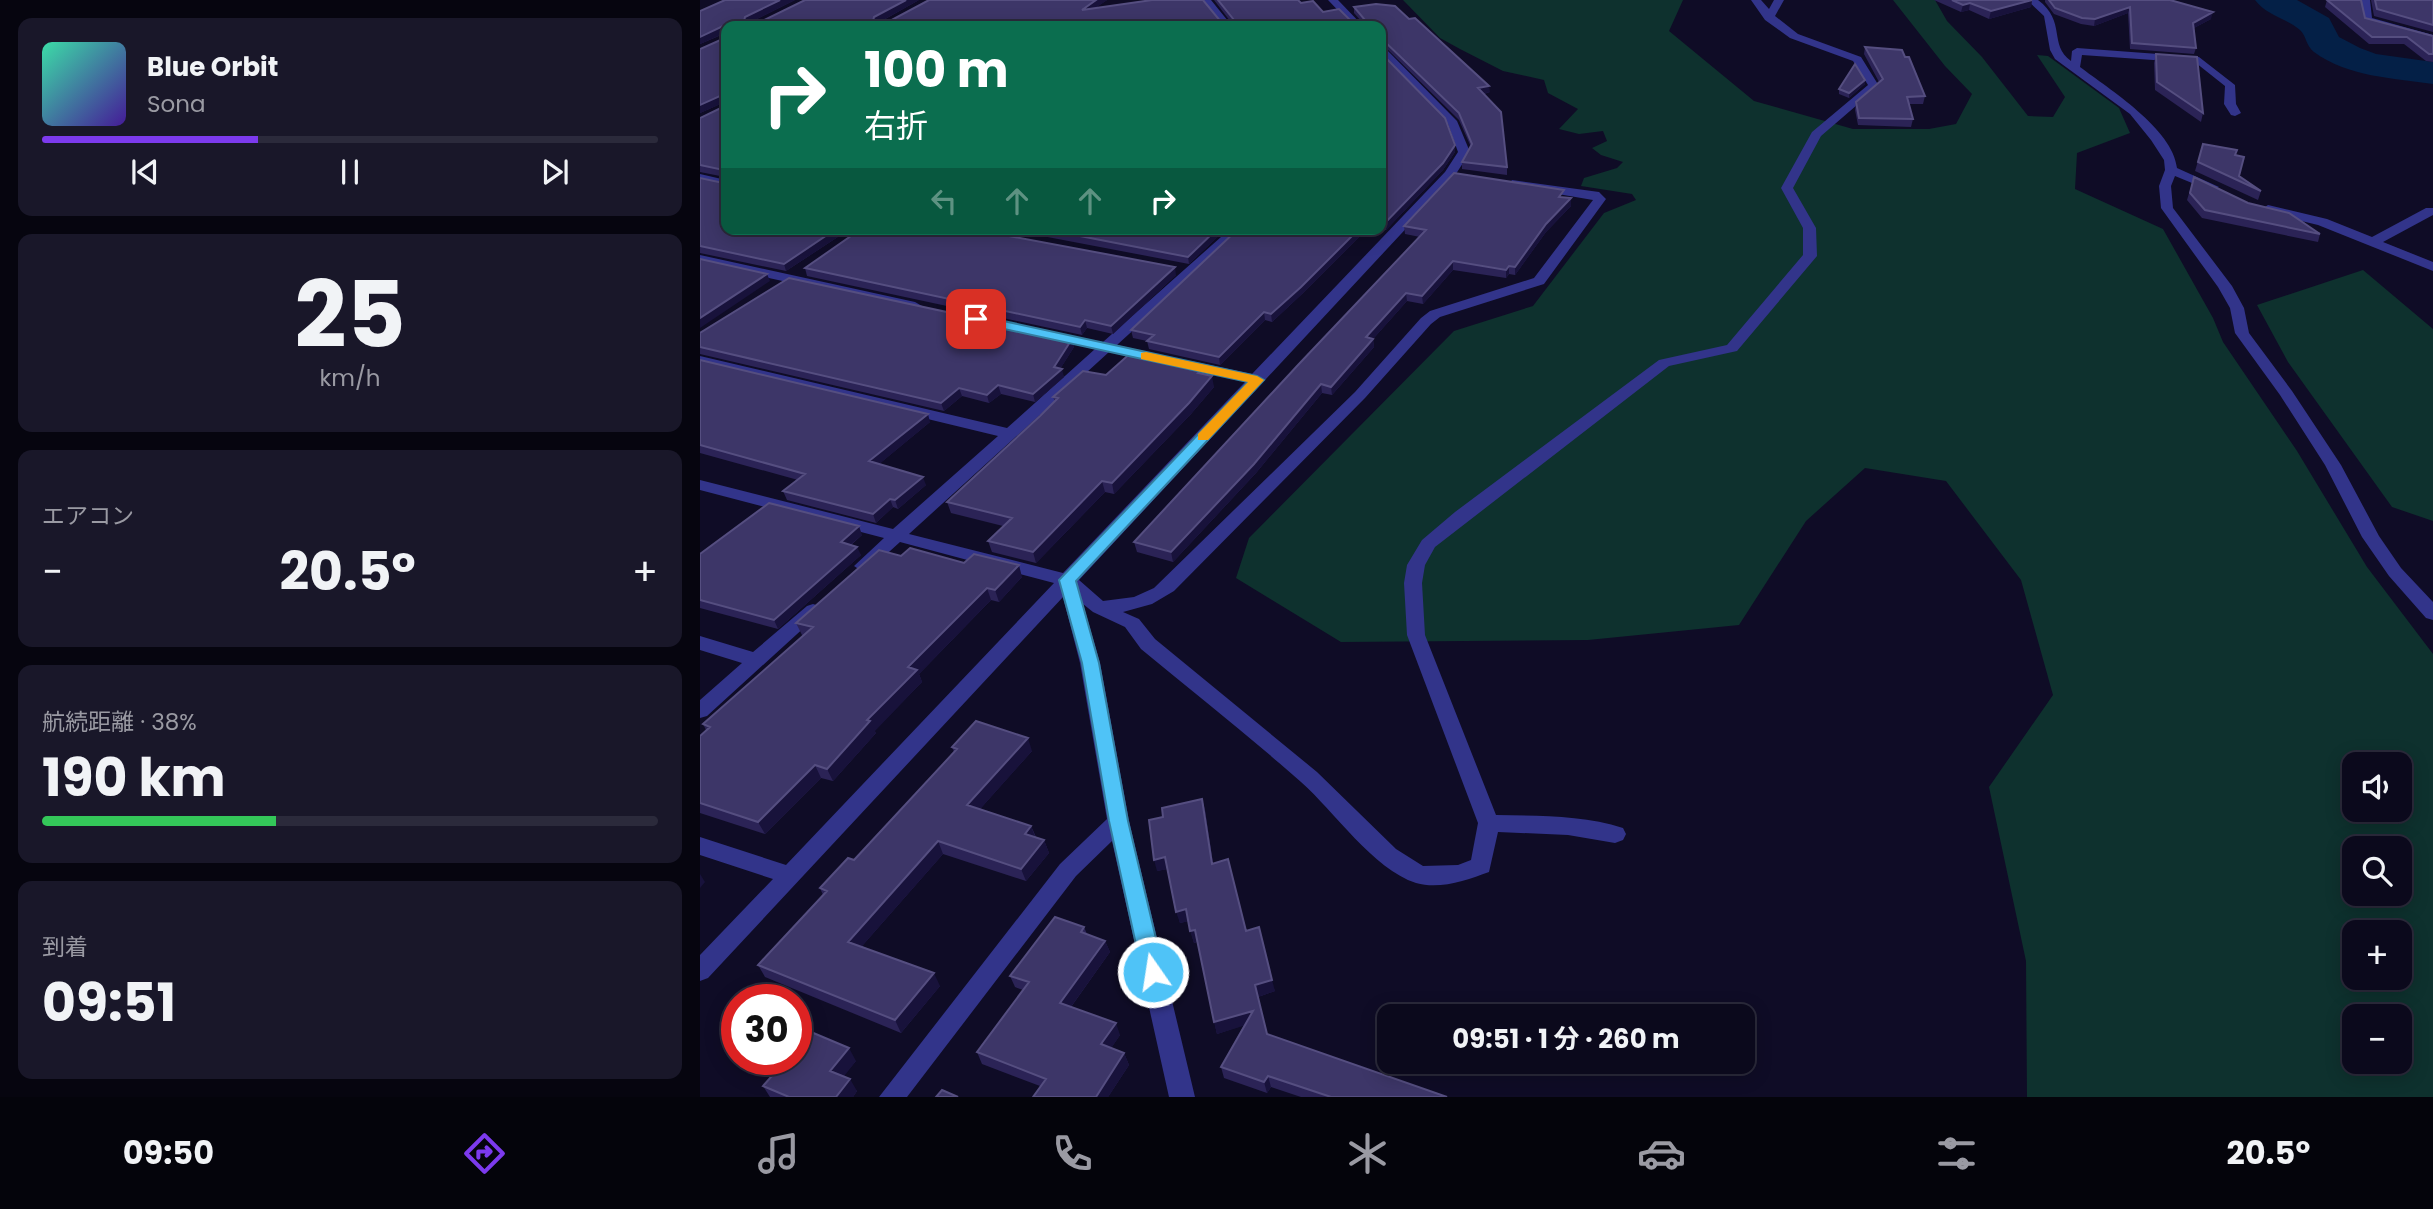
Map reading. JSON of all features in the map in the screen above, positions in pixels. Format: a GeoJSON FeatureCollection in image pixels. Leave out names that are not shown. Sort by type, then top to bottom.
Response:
{"type":"FeatureCollection","features":[{"type":"Feature","properties":{"kind":"street"},"geometry":{"type":"LineString","coordinates":[[1206,0],[1223,21]]}},
{"type":"Feature","properties":{"kind":"street"},"geometry":{"type":"LineString","coordinates":[[1334,0],[1353,21]]}},
{"type":"Feature","properties":{"kind":"street"},"geometry":{"type":"LineString","coordinates":[[700,485],[1068,580],[1099,608],[1132,623],[1148,644],[1310,778],[1388,855],[1420,875],[1459,874],[1481,866],[1489,823],[1416,635],[1413,583],[1416,565],[1428,544],[1461,516],[1664,363],[1732,348],[1810,257],[1814,242],[1810,226],[1787,188],[1816,134],[1874,86],[1857,59],[1794,36],[1769,18],[1756,0]]}},
{"type":"Feature","properties":{"kind":"street"},"geometry":{"type":"LineString","coordinates":[[1769,18],[1779,0]]}},
{"type":"Feature","properties":{"kind":"street"},"geometry":{"type":"LineString","coordinates":[[2032,0],[2044,8],[2053,24],[2054,51],[2138,116],[2170,160],[2171,170],[2165,186],[2166,208],[2225,286],[2237,307],[2242,332],[2287,394],[2333,465],[2371,537],[2395,572],[2433,614]]}},
{"type":"Feature","properties":{"kind":"street"},"geometry":{"type":"LineString","coordinates":[[2353,2],[2365,1],[2367,20],[2433,38]]}},
{"type":"Feature","properties":{"kind":"street"},"geometry":{"type":"LineString","coordinates":[[2072,66],[2076,65],[2077,51],[2199,60],[2230,85],[2230,104],[2235,113]]}},
{"type":"Feature","properties":{"kind":"street"},"geometry":{"type":"LineString","coordinates":[[1386,57],[1453,124],[1464,152],[1459,175],[1387,231]]}},
{"type":"Feature","properties":{"kind":"street"},"geometry":{"type":"LineString","coordinates":[[2171,170],[2199,179],[2227,195]]}},
{"type":"Feature","properties":{"kind":"street"},"geometry":{"type":"LineString","coordinates":[[700,178],[721,183]]}},
{"type":"Feature","properties":{"kind":"street"},"geometry":{"type":"LineString","coordinates":[[1099,608],[1133,606],[1154,598],[1168,587],[1360,395],[1426,321],[1435,314],[1539,281],[1600,199],[1595,195],[1505,181]]}},
{"type":"Feature","properties":{"kind":"street"},"geometry":{"type":"LineString","coordinates":[[2250,205],[2302,216],[2433,267]]}},
{"type":"Feature","properties":{"kind":"street"},"geometry":{"type":"LineString","coordinates":[[2373,242],[2430,211]]}},
{"type":"Feature","properties":{"kind":"street"},"geometry":{"type":"LineString","coordinates":[[848,580],[1110,348],[1184,270],[1230,235]]}},
{"type":"Feature","properties":{"kind":"street"},"geometry":{"type":"LineString","coordinates":[[700,971],[1257,380],[1384,235]]}},
{"type":"Feature","properties":{"kind":"street"},"geometry":{"type":"LineString","coordinates":[[700,259],[936,310]]}},
{"type":"Feature","properties":{"kind":"street"},"geometry":{"type":"LineString","coordinates":[[767,293],[811,264]]}},
{"type":"Feature","properties":{"kind":"street"},"geometry":{"type":"LineString","coordinates":[[1030,330],[1257,380]]}},
{"type":"Feature","properties":{"kind":"street"},"geometry":{"type":"LineString","coordinates":[[700,360],[1010,434]]}},
{"type":"Feature","properties":{"kind":"street"},"geometry":{"type":"LineString","coordinates":[[1068,580],[1090,663],[1118,821],[1182,1097]]}},
{"type":"Feature","properties":{"kind":"street"},"geometry":{"type":"LineString","coordinates":[[700,711],[827,598]]}},
{"type":"Feature","properties":{"kind":"street"},"geometry":{"type":"LineString","coordinates":[[700,643],[756,660]]}},
{"type":"Feature","properties":{"kind":"street"},"geometry":{"type":"LineString","coordinates":[[892,1097],[1068,870],[1118,821]]}},
{"type":"Feature","properties":{"kind":"street"},"geometry":{"type":"LineString","coordinates":[[1489,823],[1536,822],[1615,834]]}},
{"type":"Feature","properties":{"kind":"street"},"geometry":{"type":"LineString","coordinates":[[700,846],[789,874]]}},
{"type":"Feature","properties":{"kind":"green space"},"geometry":{"type":"Polygon","coordinates":[[[1403,0],[1683,0],[1669,31],[1754,101],[1853,129],[1929,129],[1956,124],[1972,94],[1945,66],[1893,0],[1935,0],[1947,21],[1982,57],[2028,116],[2053,117],[2065,97],[2037,55],[2048,56],[2119,108],[2130,133],[2077,153],[2075,189],[2163,229],[2213,318],[2223,342],[2297,451],[2367,567],[2433,654],[2433,1097],[2027,1097],[2026,961],[1989,787],[2053,695],[2021,580],[1946,481],[1865,468],[1806,521],[1739,625],[1588,640],[1341,642],[1236,578],[1249,538],[1454,331],[1533,306],[1604,213],[1636,200],[1632,194],[1581,186],[1584,178],[1617,168],[1623,162],[1601,155],[1592,148],[1607,141],[1603,131],[1579,134],[1559,129],[1578,109],[1548,93],[1544,80],[1503,71],[1440,38],[1403,0]]]}},
{"type":"Feature","properties":{"kind":"green space"},"geometry":{"type":"Polygon","coordinates":[[[2363,270],[2433,329],[2433,521],[2392,507],[2288,362],[2257,305],[2363,270]]]}},
{"type":"Feature","properties":{"kind":"building"},"geometry":{"type":"Polygon","coordinates":[[[725,0],[780,0],[745,17],[744,21],[721,21],[721,27],[700,37],[700,11],[725,0]]]}},
{"type":"Feature","properties":{"kind":"building"},"geometry":{"type":"Polygon","coordinates":[[[805,0],[906,0],[874,17],[873,21],[762,21],[805,0]]]}},
{"type":"Feature","properties":{"kind":"building"},"geometry":{"type":"Polygon","coordinates":[[[929,0],[1096,0],[1082,10],[1152,0],[1203,0],[1220,21],[890,21],[929,0]]]}},
{"type":"Feature","properties":{"kind":"building"},"geometry":{"type":"Polygon","coordinates":[[[1218,0],[1298,0],[1301,3],[1313,1],[1323,12],[1339,9],[1351,21],[1228,21],[1234,20],[1218,0]]]}},
{"type":"Feature","properties":{"kind":"building"},"geometry":{"type":"Polygon","coordinates":[[[1952,0],[2032,0],[1991,11],[1952,0]]]}},
{"type":"Feature","properties":{"kind":"building"},"geometry":{"type":"Polygon","coordinates":[[[2049,0],[2170,0],[2213,12],[2193,23],[2196,48],[2132,43],[2130,7],[2095,19],[2082,18],[2055,8],[2049,0]]]}},
{"type":"Feature","properties":{"kind":"building"},"geometry":{"type":"Polygon","coordinates":[[[2327,0],[2361,0],[2365,18],[2433,36],[2433,54],[2429,54],[2407,37],[2372,37],[2327,0]]]}},
{"type":"Feature","properties":{"kind":"building"},"geometry":{"type":"Polygon","coordinates":[[[2375,0],[2433,0],[2433,25],[2377,9],[2375,0]]]}},
{"type":"Feature","properties":{"kind":"building"},"geometry":{"type":"Polygon","coordinates":[[[1376,4],[1395,6],[1409,19],[1415,18],[1489,86],[1478,88],[1501,112],[1507,167],[1462,162],[1472,144],[1459,113],[1386,43],[1386,21],[1358,21],[1365,20],[1354,7],[1376,4]]]}},
{"type":"Feature","properties":{"kind":"building"},"geometry":{"type":"Polygon","coordinates":[[[721,40],[721,95],[700,105],[700,49],[721,40]]]}},
{"type":"Feature","properties":{"kind":"building"},"geometry":{"type":"Polygon","coordinates":[[[1865,47],[1902,50],[1905,57],[1909,57],[1925,96],[1907,97],[1913,119],[1859,118],[1856,102],[1883,79],[1865,47]]]}},
{"type":"Feature","properties":{"kind":"building"},"geometry":{"type":"Polygon","coordinates":[[[2156,54],[2197,57],[2203,113],[2157,82],[2156,54]]]}},
{"type":"Feature","properties":{"kind":"building"},"geometry":{"type":"Polygon","coordinates":[[[1386,58],[1445,118],[1455,145],[1443,163],[1386,222],[1386,58]]]}},
{"type":"Feature","properties":{"kind":"building"},"geometry":{"type":"Polygon","coordinates":[[[1855,64],[1865,80],[1849,93],[1839,89],[1855,64]]]}},
{"type":"Feature","properties":{"kind":"building"},"geometry":{"type":"Polygon","coordinates":[[[721,108],[721,169],[700,165],[700,118],[721,108]]]}},
{"type":"Feature","properties":{"kind":"building"},"geometry":{"type":"Polygon","coordinates":[[[2203,144],[2237,150],[2235,155],[2244,157],[2239,176],[2261,191],[2198,162],[2203,144]]]}},
{"type":"Feature","properties":{"kind":"building"},"geometry":{"type":"Polygon","coordinates":[[[1454,173],[1564,190],[1559,197],[1571,198],[1546,224],[1515,267],[1509,266],[1506,270],[1453,261],[1422,296],[1406,293],[1366,337],[1373,339],[1331,387],[1321,384],[1254,464],[1171,552],[1134,542],[1426,230],[1404,226],[1454,173]]]}},
{"type":"Feature","properties":{"kind":"building"},"geometry":{"type":"Polygon","coordinates":[[[2194,177],[2248,203],[2289,213],[2320,234],[2205,210],[2190,193],[2194,177]]]}},
{"type":"Feature","properties":{"kind":"building"},"geometry":{"type":"Polygon","coordinates":[[[700,178],[721,183],[721,235],[827,235],[784,264],[700,246],[700,178]]]}},
{"type":"Feature","properties":{"kind":"building"},"geometry":{"type":"Polygon","coordinates":[[[852,235],[1004,235],[1175,267],[1111,326],[1085,320],[1080,327],[805,268],[852,235]]]}},
{"type":"Feature","properties":{"kind":"building"},"geometry":{"type":"Polygon","coordinates":[[[1075,235],[1211,235],[1188,257],[1075,235]]]}},
{"type":"Feature","properties":{"kind":"building"},"geometry":{"type":"Polygon","coordinates":[[[1232,235],[1353,235],[1301,287],[1271,314],[1264,312],[1219,357],[1147,341],[1154,335],[1131,330],[1232,235]]]}},
{"type":"Feature","properties":{"kind":"building"},"geometry":{"type":"Polygon","coordinates":[[[700,259],[767,274],[700,318],[700,259]]]}},
{"type":"Feature","properties":{"kind":"building"},"geometry":{"type":"Polygon","coordinates":[[[789,278],[1072,339],[1054,367],[1062,369],[1033,394],[998,385],[987,395],[959,388],[941,403],[700,347],[700,333],[789,278]]]}},
{"type":"Feature","properties":{"kind":"building"},"geometry":{"type":"Polygon","coordinates":[[[1134,350],[1206,366],[1198,373],[1212,376],[1112,483],[1102,481],[1033,552],[988,541],[1012,518],[947,502],[1040,416],[1058,398],[1053,397],[1083,371],[1106,375],[1134,350]]]}},
{"type":"Feature","properties":{"kind":"building"},"geometry":{"type":"Polygon","coordinates":[[[700,360],[928,414],[869,461],[923,477],[873,514],[783,491],[805,474],[700,445],[700,360]]]}},
{"type":"Feature","properties":{"kind":"building"},"geometry":{"type":"Polygon","coordinates":[[[769,503],[859,526],[841,542],[857,547],[774,620],[700,600],[700,554],[769,503]]]}},
{"type":"Feature","properties":{"kind":"building"},"geometry":{"type":"Polygon","coordinates":[[[910,548],[964,563],[974,554],[1019,565],[995,590],[987,588],[908,667],[917,670],[867,720],[870,721],[827,769],[815,765],[758,822],[700,803],[700,736],[710,727],[703,724],[813,627],[796,623],[879,550],[901,556],[910,548]]]}},
{"type":"Feature","properties":{"kind":"building"},"geometry":{"type":"Polygon","coordinates":[[[976,721],[1028,738],[967,805],[1031,826],[1025,834],[1044,840],[1021,869],[938,841],[848,942],[934,973],[895,1020],[812,987],[812,984],[805,984],[758,965],[827,891],[820,888],[848,858],[854,860],[957,749],[952,747],[976,721]]]}},
{"type":"Feature","properties":{"kind":"building"},"geometry":{"type":"Polygon","coordinates":[[[1202,799],[1212,864],[1228,859],[1246,931],[1259,927],[1272,980],[1255,985],[1267,1034],[1447,1097],[1331,1097],[1268,1076],[1264,1082],[1221,1067],[1253,1011],[1214,1022],[1195,930],[1190,931],[1186,909],[1176,912],[1165,857],[1154,860],[1149,820],[1163,817],[1162,808],[1202,799]]]}},
{"type":"Feature","properties":{"kind":"building"},"geometry":{"type":"Polygon","coordinates":[[[1055,917],[1084,927],[1081,932],[1105,941],[1060,1003],[1116,1023],[1101,1044],[1124,1053],[1096,1097],[1033,1097],[1046,1079],[977,1052],[1029,982],[1010,976],[1055,917]]]}},
{"type":"Feature","properties":{"kind":"building"},"geometry":{"type":"Polygon","coordinates":[[[812,1032],[849,1048],[830,1071],[850,1079],[836,1097],[789,1097],[763,1086],[773,1075],[812,1075],[812,1032]]]}},
{"type":"Feature","properties":{"kind":"building"},"geometry":{"type":"Polygon","coordinates":[[[942,1090],[958,1097],[936,1097],[942,1090]]]}},
{"type":"Feature","properties":{"kind":"waterway"},"geometry":{"type":"LineString","coordinates":[[2272,0],[2317,25],[2324,43],[2347,56],[2370,64],[2433,73]]}},
{"type":"Feature","properties":{"kind":"slow traffic"},"geometry":{"type":"LineString","coordinates":[[1146,356],[1257,380],[1203,437]]}},
{"type":"Feature","properties":{"kind":"route"},"geometry":{"type":"LineString","coordinates":[[976,319],[1257,380],[1068,580],[1090,663],[1118,821],[1153,972]]}}]}
